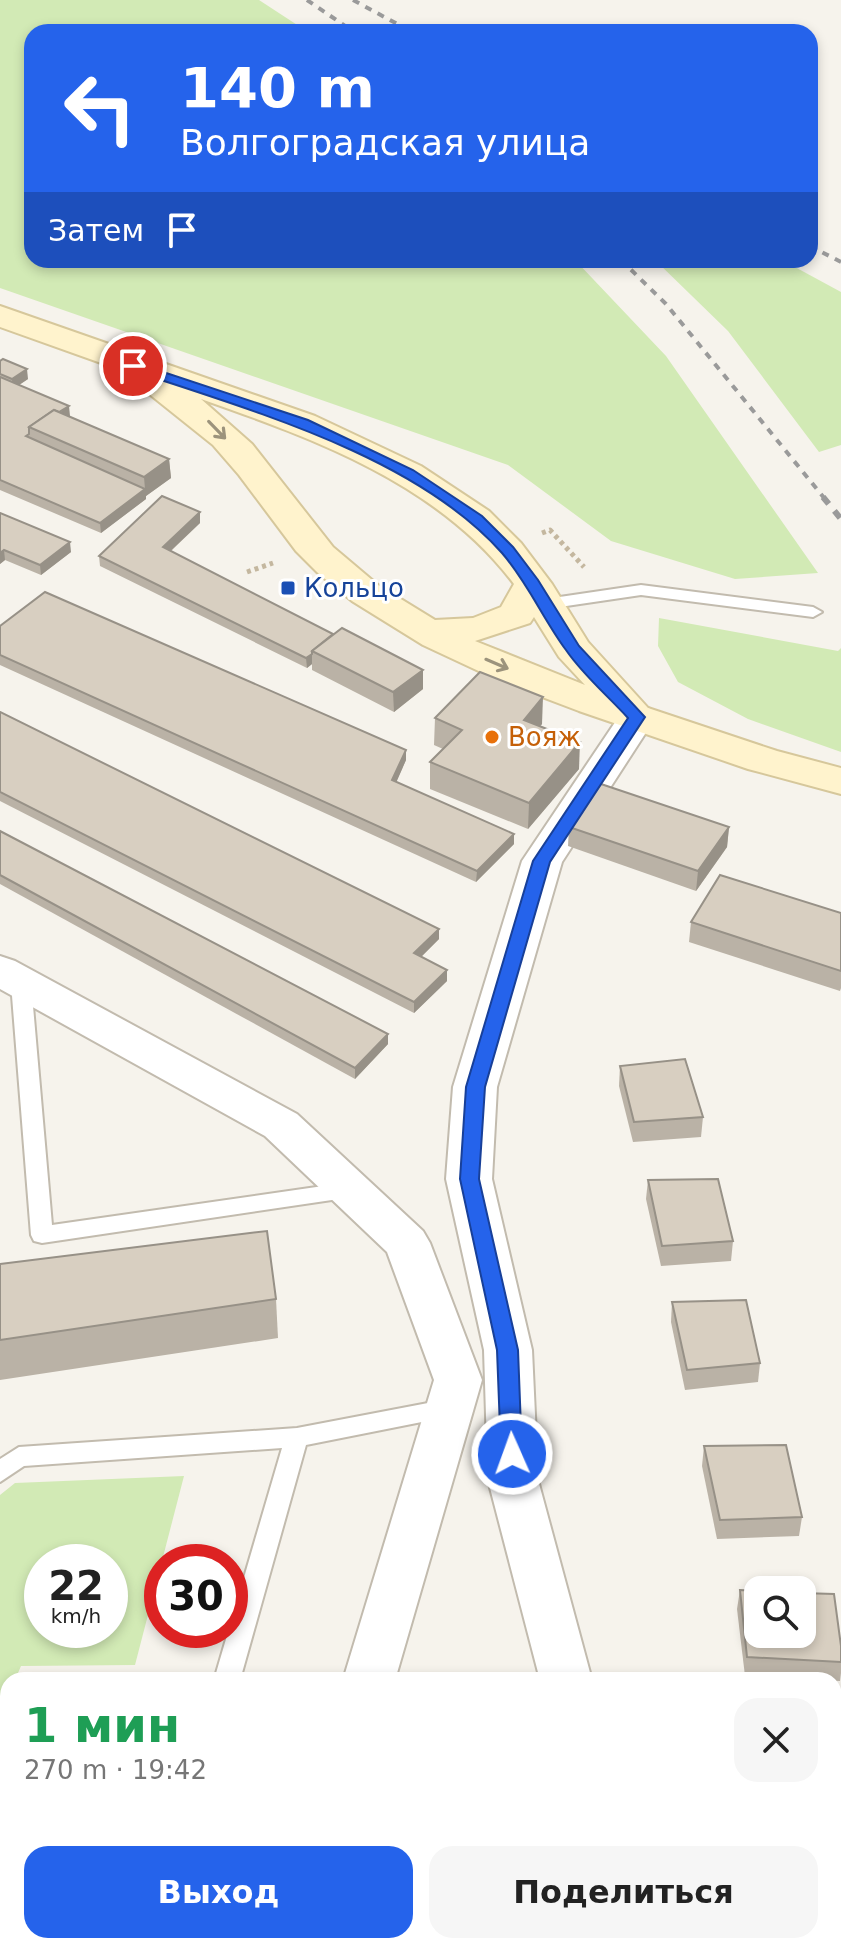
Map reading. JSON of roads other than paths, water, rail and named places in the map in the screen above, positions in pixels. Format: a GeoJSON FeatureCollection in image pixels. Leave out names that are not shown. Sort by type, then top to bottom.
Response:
{"type":"FeatureCollection","features":[{"type":"Feature","properties":{"kind":"main road"},"geometry":{"type":"LineString","coordinates":[[0,316],[133,366],[303,423],[408,474],[476,519],[508,551],[573,649],[637,717]]}},
{"type":"Feature","properties":{"kind":"main road"},"geometry":{"type":"LineString","coordinates":[[133,366],[199,412],[251,466],[305,539],[330,565],[372,599],[423,632],[556,689],[789,768],[841,781]]}},
{"type":"Feature","properties":{"kind":"main road"},"geometry":{"type":"LineString","coordinates":[[423,632],[478,629],[516,615],[539,594]]}},
{"type":"Feature","properties":{"kind":"street"},"geometry":{"type":"LineString","coordinates":[[564,1672],[513,1480],[508,1350],[469,1179],[475,1087],[542,861],[637,717]]}},
{"type":"Feature","properties":{"kind":"street"},"geometry":{"type":"LineString","coordinates":[[11,977],[281,1125],[407,1243],[458,1380],[371,1672]]}},
{"type":"Feature","properties":{"kind":"lane"},"geometry":{"type":"LineString","coordinates":[[539,594],[610,595],[641,590],[813,612]]}},
{"type":"Feature","properties":{"kind":"lane"},"geometry":{"type":"LineString","coordinates":[[11,977],[42,1235],[351,1190]]}},
{"type":"Feature","properties":{"kind":"lane"},"geometry":{"type":"LineString","coordinates":[[0,1472],[19,1457],[297,1437],[449,1408]]}},
{"type":"Feature","properties":{"kind":"lane"},"geometry":{"type":"LineString","coordinates":[[229,1672],[297,1437]]}},
{"type":"Feature","properties":{"kind":"railway"},"geometry":{"type":"LineString","coordinates":[[307,0],[342,24]]}},
{"type":"Feature","properties":{"kind":"railway"},"geometry":{"type":"LineString","coordinates":[[353,0],[397,24]]}},
{"type":"Feature","properties":{"kind":"railway"},"geometry":{"type":"LineString","coordinates":[[818,250],[841,262]]}},
{"type":"Feature","properties":{"kind":"railway"},"geometry":{"type":"LineString","coordinates":[[629,268],[666,304],[825,499]]}},
{"type":"Feature","properties":{"kind":"railway"},"geometry":{"type":"LineString","coordinates":[[823,497],[841,519]]}},
{"type":"Feature","properties":{"kind":"place","name":"Кольцо"},"geometry":{"type":"Point","coordinates":[288,588]}},
{"type":"Feature","properties":{"kind":"place","name":"Вояж"},"geometry":{"type":"Point","coordinates":[492,737]}}]}
